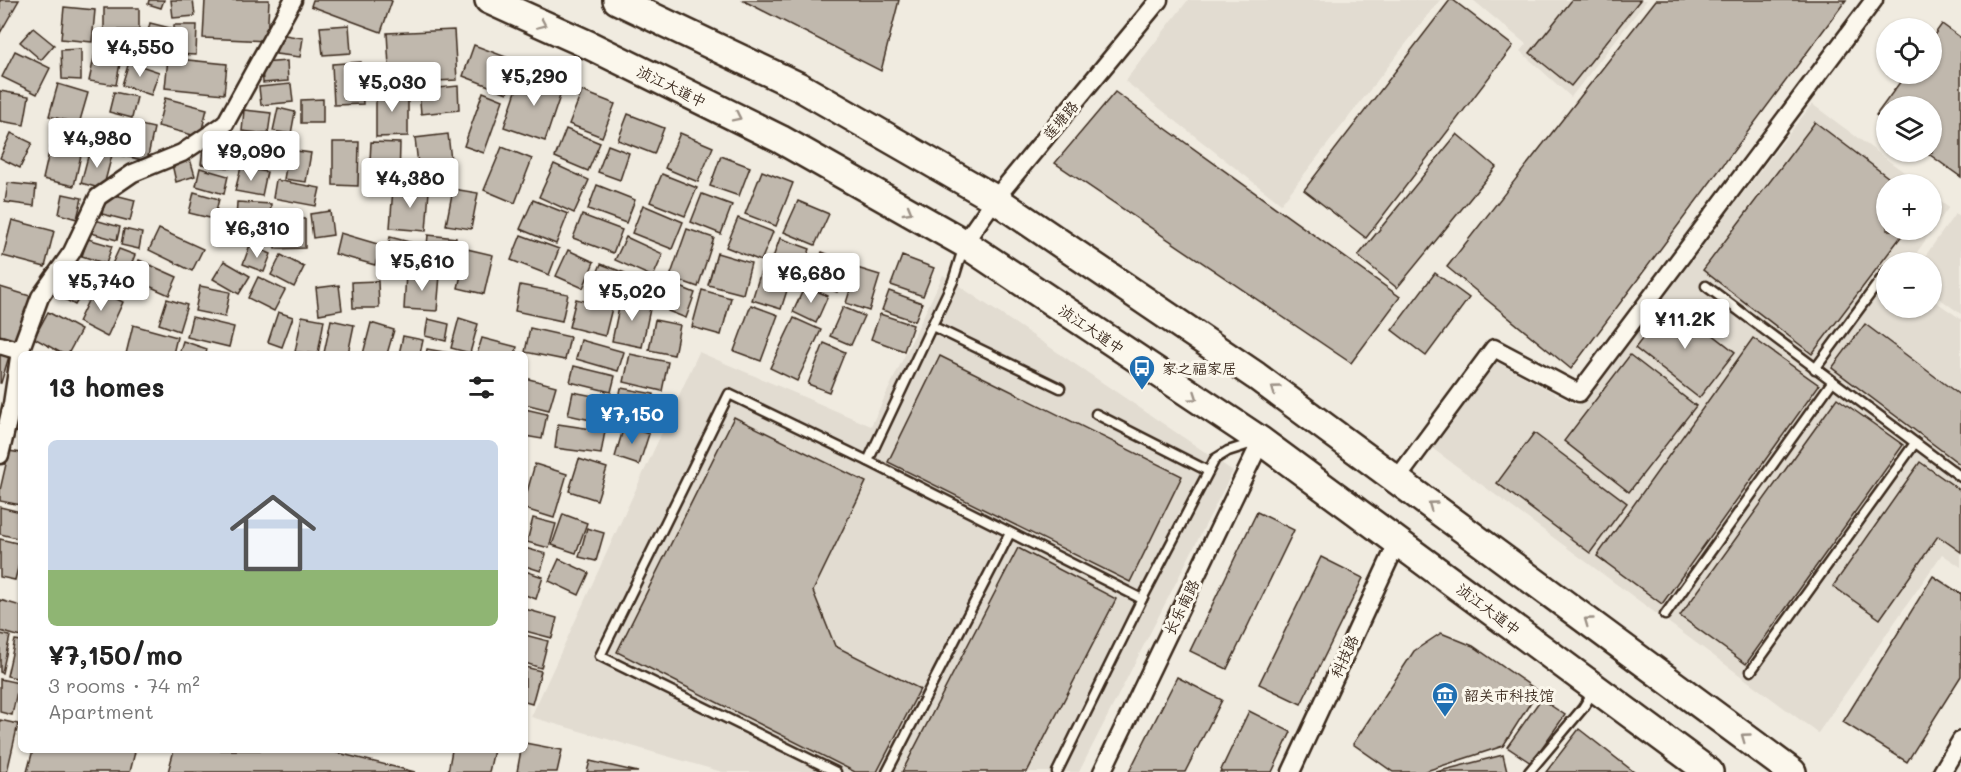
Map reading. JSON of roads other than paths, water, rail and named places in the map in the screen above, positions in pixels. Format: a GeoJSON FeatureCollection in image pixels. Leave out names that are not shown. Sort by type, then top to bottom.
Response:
{"type":"FeatureCollection","features":[{"type":"Feature","properties":{"kind":"main road","name":"浈江大道中"},"geometry":{"type":"LineString","coordinates":[[489,0],[589,45],[780,139],[964,243],[1261,441],[1709,772]]}},
{"type":"Feature","properties":{"kind":"main road"},"geometry":{"type":"LineString","coordinates":[[618,0],[800,87],[995,199],[1256,376],[1792,772]]}},
{"type":"Feature","properties":{"kind":"street"},"geometry":{"type":"LineString","coordinates":[[0,345],[20,351],[40,297],[72,252],[98,196],[133,173],[182,153],[225,123],[293,0]]}},
{"type":"Feature","properties":{"kind":"street","name":"莲塘路"},"geometry":{"type":"LineString","coordinates":[[964,243],[995,199],[1159,0]]}},
{"type":"Feature","properties":{"kind":"street"},"geometry":{"type":"LineString","coordinates":[[1396,479],[1494,348],[1579,393],[1874,0]]}},
{"type":"Feature","properties":{"kind":"street"},"geometry":{"type":"LineString","coordinates":[[0,455],[12,404],[18,364]]}},
{"type":"Feature","properties":{"kind":"street","name":"长乐南路"},"geometry":{"type":"LineString","coordinates":[[1102,772],[1261,441]]}},
{"type":"Feature","properties":{"kind":"street","name":"科技路"},"geometry":{"type":"LineString","coordinates":[[1291,772],[1398,541]]}},
{"type":"Feature","properties":{"kind":"street"},"geometry":{"type":"LineString","coordinates":[[1942,772],[1961,740]]}},
{"type":"Feature","properties":{"kind":"lane"},"geometry":{"type":"LineString","coordinates":[[868,461],[953,281],[964,243]]}},
{"type":"Feature","properties":{"kind":"lane"},"geometry":{"type":"LineString","coordinates":[[1706,286],[1961,477]]}},
{"type":"Feature","properties":{"kind":"lane"},"geometry":{"type":"LineString","coordinates":[[1815,369],[1876,286]]}},
{"type":"Feature","properties":{"kind":"lane"},"geometry":{"type":"LineString","coordinates":[[932,326],[1060,388]]}},
{"type":"Feature","properties":{"kind":"lane"},"geometry":{"type":"LineString","coordinates":[[1665,615],[1832,382]]}},
{"type":"Feature","properties":{"kind":"lane"},"geometry":{"type":"LineString","coordinates":[[836,772],[600,656],[729,394],[1142,599]]}},
{"type":"Feature","properties":{"kind":"lane"},"geometry":{"type":"LineString","coordinates":[[1096,414],[1208,471]]}},
{"type":"Feature","properties":{"kind":"lane"},"geometry":{"type":"LineString","coordinates":[[1056,772],[1215,459],[1228,451],[1261,441]]}},
{"type":"Feature","properties":{"kind":"lane"},"geometry":{"type":"LineString","coordinates":[[1751,671],[1915,443]]}},
{"type":"Feature","properties":{"kind":"lane"},"geometry":{"type":"LineString","coordinates":[[887,772],[1010,533]]}},
{"type":"Feature","properties":{"kind":"lane"},"geometry":{"type":"LineString","coordinates":[[1529,772],[1583,708],[1595,687]]}},
{"type":"Feature","properties":{"kind":"place","name":"家之福家居"},"geometry":{"type":"Point","coordinates":[1142,391]}},
{"type":"Feature","properties":{"kind":"place","name":"韶关市科技馆"},"geometry":{"type":"Point","coordinates":[1445,718]}}]}
